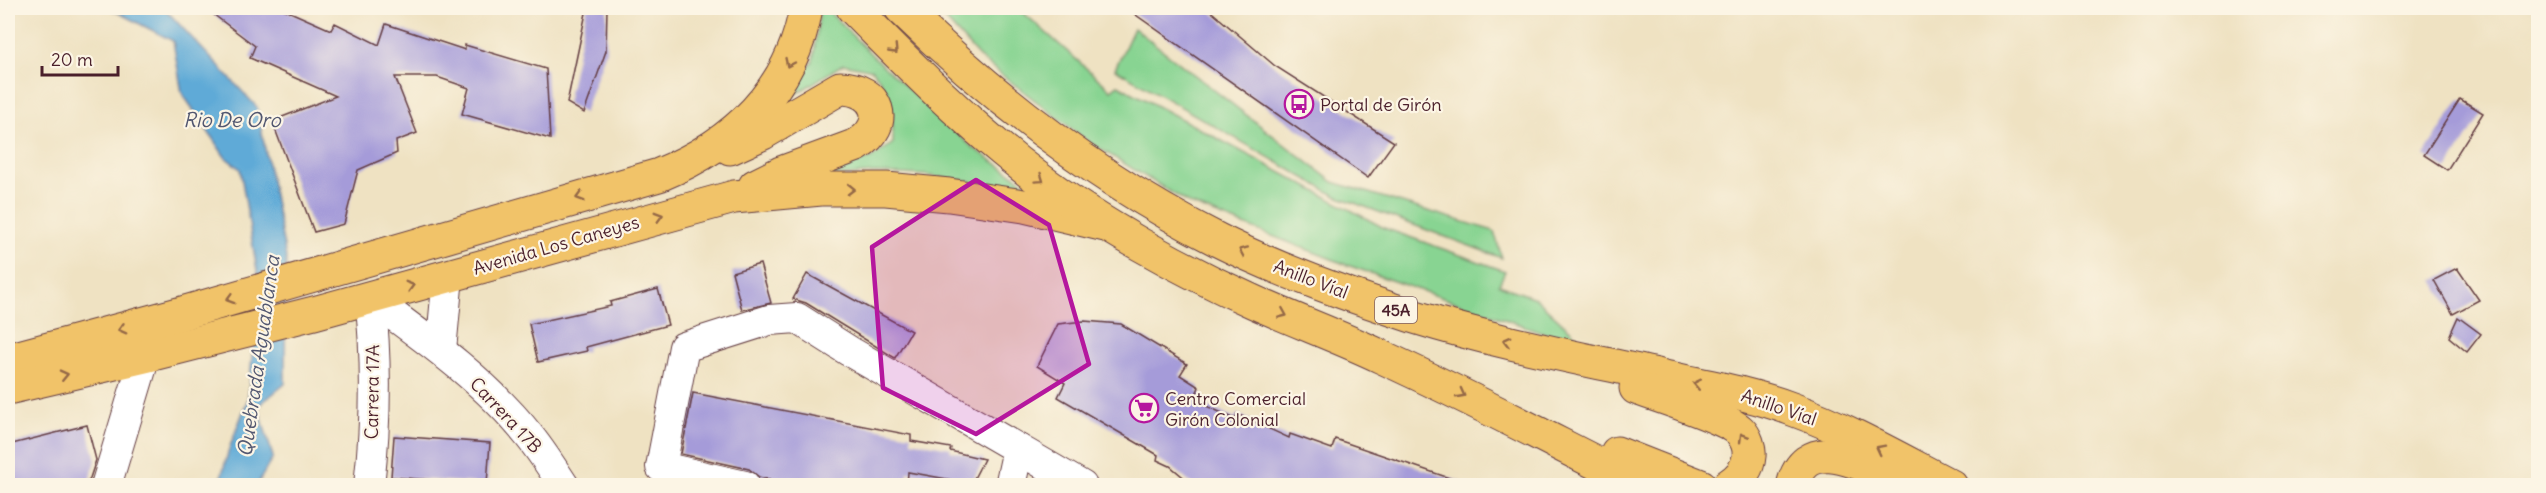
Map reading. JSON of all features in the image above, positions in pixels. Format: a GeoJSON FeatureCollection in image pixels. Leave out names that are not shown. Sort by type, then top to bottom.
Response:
{"type":"FeatureCollection","features":[{"type":"Feature","properties":{"kind":"main road"},"geometry":{"type":"LineString","coordinates":[[686,164],[742,124],[766,99],[790,62],[801,36],[806,8]]}},
{"type":"Feature","properties":{"kind":"main road"},"geometry":{"type":"LineString","coordinates":[[853,8],[974,126],[1036,177],[1113,227],[1251,301],[1381,356],[1642,486]]}},
{"type":"Feature","properties":{"kind":"main road","name":"Anillo Víal"},"geometry":{"type":"LineString","coordinates":[[901,8],[998,94],[1079,157],[1153,205],[1219,241],[1300,276],[1416,317],[1544,351],[1731,392],[1793,409],[1844,431],[1951,486]]}},
{"type":"Feature","properties":{"kind":"main road"},"geometry":{"type":"LineString","coordinates":[[8,360],[179,314],[658,175],[733,147],[763,133],[840,88],[853,88],[871,99],[877,118],[875,129],[867,139],[857,145],[781,173],[734,197]]}},
{"type":"Feature","properties":{"kind":"main road","name":"Avenida Los Caneyes"},"geometry":{"type":"LineString","coordinates":[[8,388],[314,313],[734,197],[821,189],[886,189],[950,195],[1024,206],[1113,227]]}},
{"type":"Feature","properties":{"kind":"main road"},"geometry":{"type":"LineString","coordinates":[[1544,351],[1739,429],[1749,450],[1749,460],[1746,469],[1736,481],[1728,486]]}},
{"type":"Feature","properties":{"kind":"main road"},"geometry":{"type":"LineString","coordinates":[[1517,424],[1611,451],[1701,486]]}},
{"type":"Feature","properties":{"kind":"main road"},"geometry":{"type":"LineString","coordinates":[[1793,486],[1796,475],[1804,464],[1814,457],[1830,454],[1841,456],[1909,486]]}},
{"type":"Feature","properties":{"kind":"street"},"geometry":{"type":"LineString","coordinates":[[441,350],[448,276]]}},
{"type":"Feature","properties":{"kind":"street","name":"Carrera 17B"},"geometry":{"type":"LineString","coordinates":[[370,298],[441,350],[478,382],[528,435],[564,486]]}},
{"type":"Feature","properties":{"kind":"street","name":"Carrera 17A"},"geometry":{"type":"LineString","coordinates":[[369,486],[374,388],[374,331],[370,298]]}},
{"type":"Feature","properties":{"kind":"street"},"geometry":{"type":"LineString","coordinates":[[745,486],[693,480],[661,467],[684,347],[769,320],[797,318],[849,351],[1082,486]]}},
{"type":"Feature","properties":{"kind":"street"},"geometry":{"type":"LineString","coordinates":[[106,486],[145,356]]}},
{"type":"Feature","properties":{"kind":"street"},"geometry":{"type":"LineString","coordinates":[[1010,486],[1018,449]]}},
{"type":"Feature","properties":{"kind":"highlighted area"},"geometry":{"type":"Polygon","coordinates":[[[976,180],[1049,225],[1089,364],[976,434],[883,388],[872,247],[976,180]]]}},
{"type":"Feature","properties":{"kind":"green space"},"geometry":{"type":"Polygon","coordinates":[[[820,8],[825,8],[878,61],[972,147],[1054,202],[1027,189],[923,175],[875,173],[784,180],[872,158],[893,143],[893,121],[889,97],[873,70],[843,64],[768,112],[813,61],[820,8]]]}},
{"type":"Feature","properties":{"kind":"green space"},"geometry":{"type":"Polygon","coordinates":[[[935,8],[1018,8],[1111,90],[1118,85],[1384,228],[1505,271],[1499,285],[1535,298],[1581,340],[1571,342],[1347,265],[1190,204],[1089,142],[980,58],[935,8]]]}},
{"type":"Feature","properties":{"kind":"green space"},"geometry":{"type":"Polygon","coordinates":[[[1134,28],[1333,182],[1494,231],[1502,258],[1336,196],[1115,69],[1134,28]]]}},
{"type":"Feature","properties":{"kind":"water","name":"Rio De Oro"},"geometry":{"type":"Polygon","coordinates":[[[109,8],[164,8],[257,107],[286,257],[285,384],[258,406],[273,457],[257,485],[219,485],[229,449],[248,399],[259,282],[240,169],[225,157],[182,93],[173,41],[109,8]]]}},
{"type":"Feature","properties":{"kind":"building"},"geometry":{"type":"Polygon","coordinates":[[[205,8],[281,8],[331,30],[335,23],[379,45],[386,24],[465,50],[465,45],[546,69],[550,139],[462,114],[469,88],[437,77],[395,77],[417,133],[396,141],[397,153],[358,170],[344,224],[314,232],[272,121],[336,96],[250,58],[255,46],[205,8]]]}},
{"type":"Feature","properties":{"kind":"building"},"geometry":{"type":"Polygon","coordinates":[[[587,8],[607,8],[606,51],[584,113],[567,103],[587,8]]]}},
{"type":"Feature","properties":{"kind":"building","name":"Portal de Girón"},"geometry":{"type":"Polygon","coordinates":[[[1126,8],[1207,8],[1275,66],[1394,142],[1368,178],[1126,8]]]}},
{"type":"Feature","properties":{"kind":"building"},"geometry":{"type":"Polygon","coordinates":[[[2460,99],[2483,113],[2447,170],[2424,155],[2460,99]]]}},
{"type":"Feature","properties":{"kind":"building"},"geometry":{"type":"Polygon","coordinates":[[[760,264],[771,303],[742,310],[732,272],[760,264]]]}},
{"type":"Feature","properties":{"kind":"building"},"geometry":{"type":"Polygon","coordinates":[[[2457,268],[2479,300],[2453,314],[2434,280],[2457,268]]]}},
{"type":"Feature","properties":{"kind":"building"},"geometry":{"type":"Polygon","coordinates":[[[807,274],[911,331],[895,358],[806,303],[793,299],[807,274]]]}},
{"type":"Feature","properties":{"kind":"building"},"geometry":{"type":"Polygon","coordinates":[[[658,289],[668,325],[586,347],[587,351],[538,362],[529,324],[611,306],[610,302],[658,289]]]}},
{"type":"Feature","properties":{"kind":"building"},"geometry":{"type":"Polygon","coordinates":[[[2458,317],[2481,334],[2467,352],[2449,337],[2458,317]]]}},
{"type":"Feature","properties":{"kind":"building","name":"Centro Comercial Girón Colonial"},"geometry":{"type":"Polygon","coordinates":[[[1084,321],[1121,324],[1187,364],[1180,375],[1199,387],[1197,392],[1203,395],[1200,403],[1235,419],[1237,414],[1289,438],[1290,434],[1332,449],[1335,439],[1461,482],[1460,486],[1194,486],[1170,466],[1157,460],[1158,455],[1058,397],[1065,383],[1037,366],[1058,324],[1084,321]]]}},
{"type":"Feature","properties":{"kind":"building"},"geometry":{"type":"Polygon","coordinates":[[[693,393],[911,435],[911,441],[951,448],[950,451],[984,459],[970,486],[951,486],[953,480],[908,472],[907,486],[796,486],[759,477],[749,469],[681,454],[693,393]]]}},
{"type":"Feature","properties":{"kind":"building"},"geometry":{"type":"Polygon","coordinates":[[[87,425],[96,460],[89,481],[73,486],[13,486],[8,464],[8,445],[87,425]]]}},
{"type":"Feature","properties":{"kind":"building"},"geometry":{"type":"Polygon","coordinates":[[[394,436],[490,443],[487,484],[391,477],[394,436]]]}},
{"type":"Feature","properties":{"kind":"place","name":"Portal de Girón"},"geometry":{"type":"Point","coordinates":[1299,104]}},
{"type":"Feature","properties":{"kind":"place","name":"Centro Comercial Girón Colonial"},"geometry":{"type":"Point","coordinates":[1144,408]}},
{"type":"Feature","properties":{"kind":"water label","name":"Quebrada Aguablanca"},"geometry":{"type":"Point","coordinates":[258,356]}}]}
